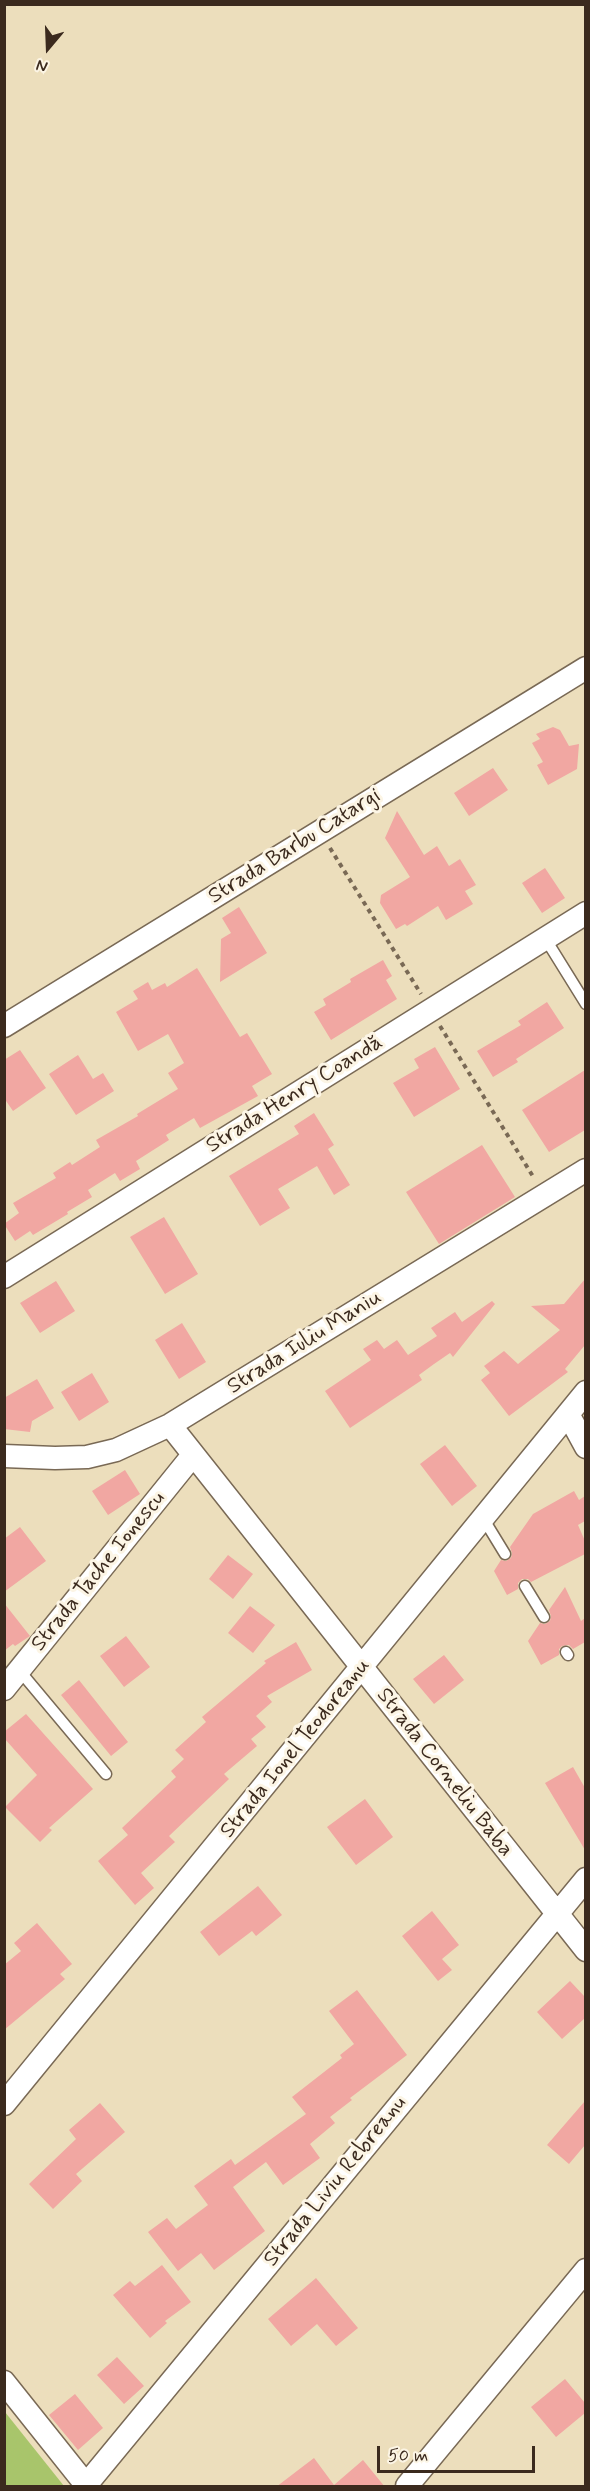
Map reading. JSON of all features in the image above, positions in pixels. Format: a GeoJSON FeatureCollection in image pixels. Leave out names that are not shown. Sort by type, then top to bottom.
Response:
{"type":"FeatureCollection","features":[{"type":"Feature","properties":{"kind":"street","name":"Strada Barbu Catargi"},"geometry":{"type":"LineString","coordinates":[[4,1026],[585,668]]}},
{"type":"Feature","properties":{"kind":"street","name":"Strada Henry Coandă"},"geometry":{"type":"LineString","coordinates":[[4,1277],[585,913]]}},
{"type":"Feature","properties":{"kind":"street","name":"Strada Iuliu Maniu"},"geometry":{"type":"LineString","coordinates":[[4,1456],[87,1457],[116,1450],[170,1425],[585,1170]]}},
{"type":"Feature","properties":{"kind":"street","name":"Strada Ionel Teodoreanu"},"geometry":{"type":"LineString","coordinates":[[4,2104],[362,1669],[585,1392]]}},
{"type":"Feature","properties":{"kind":"street"},"geometry":{"type":"LineString","coordinates":[[568,1414],[585,1447]]}},
{"type":"Feature","properties":{"kind":"street","name":"Strada Corneliu Baba"},"geometry":{"type":"LineString","coordinates":[[170,1425],[585,1950]]}},
{"type":"Feature","properties":{"kind":"street","name":"Strada Tache Ionescu"},"geometry":{"type":"LineString","coordinates":[[4,1689],[193,1455]]}},
{"type":"Feature","properties":{"kind":"street","name":"Strada Liviu Rebreanu"},"geometry":{"type":"LineString","coordinates":[[87,2486],[585,1879]]}},
{"type":"Feature","properties":{"kind":"street"},"geometry":{"type":"LineString","coordinates":[[407,2487],[585,2270]]}},
{"type":"Feature","properties":{"kind":"street"},"geometry":{"type":"LineString","coordinates":[[4,2382],[87,2486]]}},
{"type":"Feature","properties":{"kind":"lane"},"geometry":{"type":"LineString","coordinates":[[545,938],[585,1004]]}},
{"type":"Feature","properties":{"kind":"lane"},"geometry":{"type":"LineString","coordinates":[[483,1518],[505,1554]]}},
{"type":"Feature","properties":{"kind":"lane"},"geometry":{"type":"LineString","coordinates":[[525,1586],[544,1617]]}},
{"type":"Feature","properties":{"kind":"lane"},"geometry":{"type":"LineString","coordinates":[[19,1670],[106,1774]]}},
{"type":"Feature","properties":{"kind":"path"},"geometry":{"type":"LineString","coordinates":[[320,832],[545,1195]]}},
{"type":"Feature","properties":{"kind":"green space"},"geometry":{"type":"Polygon","coordinates":[[[5,2412],[64,2486],[5,2486],[5,2412]]]}},
{"type":"Feature","properties":{"kind":"building"},"geometry":{"type":"Polygon","coordinates":[[[553,727],[560,730],[569,746],[579,744],[577,769],[548,785],[537,765],[543,762],[532,743],[540,739],[536,734],[553,727]]]}},
{"type":"Feature","properties":{"kind":"building"},"geometry":{"type":"Polygon","coordinates":[[[493,768],[508,790],[469,816],[454,793],[493,768]]]}},
{"type":"Feature","properties":{"kind":"building"},"geometry":{"type":"Polygon","coordinates":[[[397,811],[424,855],[437,846],[449,866],[460,859],[476,885],[465,891],[473,904],[446,920],[438,906],[407,926],[405,924],[396,929],[380,903],[381,895],[410,877],[385,838],[397,811]]]}},
{"type":"Feature","properties":{"kind":"building"},"geometry":{"type":"Polygon","coordinates":[[[545,868],[565,898],[542,913],[522,883],[545,868]]]}},
{"type":"Feature","properties":{"kind":"building"},"geometry":{"type":"Polygon","coordinates":[[[239,907],[267,953],[220,982],[221,939],[231,933],[222,918],[239,907]]]}},
{"type":"Feature","properties":{"kind":"building"},"geometry":{"type":"Polygon","coordinates":[[[383,960],[392,976],[386,980],[397,999],[331,1040],[314,1012],[326,1005],[323,999],[351,982],[350,979],[383,960]]]}},
{"type":"Feature","properties":{"kind":"building"},"geometry":{"type":"Polygon","coordinates":[[[197,968],[240,1037],[247,1033],[272,1074],[252,1086],[258,1096],[200,1128],[194,1118],[166,1135],[169,1140],[136,1161],[140,1169],[120,1181],[115,1173],[88,1190],[92,1197],[67,1212],[68,1214],[33,1235],[30,1231],[15,1241],[4,1224],[19,1213],[13,1203],[56,1178],[53,1173],[70,1162],[72,1165],[100,1147],[96,1140],[138,1116],[137,1114],[178,1089],[168,1073],[184,1063],[168,1034],[138,1051],[116,1012],[138,999],[133,991],[148,982],[152,990],[165,983],[167,987],[197,968]]]}},
{"type":"Feature","properties":{"kind":"building"},"geometry":{"type":"Polygon","coordinates":[[[547,1002],[564,1028],[516,1059],[518,1062],[493,1077],[477,1051],[521,1025],[518,1021],[547,1002]]]}},
{"type":"Feature","properties":{"kind":"building"},"geometry":{"type":"Polygon","coordinates":[[[435,1047],[460,1089],[414,1117],[393,1083],[419,1068],[414,1059],[435,1047]]]}},
{"type":"Feature","properties":{"kind":"building"},"geometry":{"type":"Polygon","coordinates":[[[20,1050],[46,1088],[13,1111],[4,1098],[4,1060],[20,1050]]]}},
{"type":"Feature","properties":{"kind":"building"},"geometry":{"type":"Polygon","coordinates":[[[78,1055],[93,1079],[103,1073],[114,1091],[76,1115],[49,1074],[78,1055]]]}},
{"type":"Feature","properties":{"kind":"building"},"geometry":{"type":"Polygon","coordinates":[[[585,1070],[585,1130],[549,1152],[522,1110],[585,1070]]]}},
{"type":"Feature","properties":{"kind":"building"},"geometry":{"type":"Polygon","coordinates":[[[314,1113],[334,1145],[328,1149],[350,1185],[334,1195],[317,1166],[278,1189],[290,1208],[260,1226],[229,1176],[299,1134],[294,1126],[314,1113]]]}},
{"type":"Feature","properties":{"kind":"building"},"geometry":{"type":"Polygon","coordinates":[[[482,1145],[515,1197],[439,1244],[406,1192],[482,1145]]]}},
{"type":"Feature","properties":{"kind":"building"},"geometry":{"type":"Polygon","coordinates":[[[164,1217],[198,1274],[165,1294],[130,1237],[164,1217]]]}},
{"type":"Feature","properties":{"kind":"building"},"geometry":{"type":"Polygon","coordinates":[[[585,1279],[585,1345],[565,1369],[568,1372],[509,1416],[481,1380],[490,1373],[484,1366],[504,1351],[518,1364],[560,1330],[531,1306],[564,1304],[585,1279]]]}},
{"type":"Feature","properties":{"kind":"building"},"geometry":{"type":"Polygon","coordinates":[[[56,1281],[75,1311],[40,1333],[20,1303],[56,1281]]]}},
{"type":"Feature","properties":{"kind":"building"},"geometry":{"type":"Polygon","coordinates":[[[492,1301],[495,1304],[453,1357],[450,1353],[434,1364],[419,1375],[422,1380],[350,1428],[325,1391],[371,1360],[363,1349],[377,1340],[384,1349],[397,1340],[408,1355],[437,1336],[431,1328],[455,1312],[462,1322],[492,1301]]]}},
{"type":"Feature","properties":{"kind":"building"},"geometry":{"type":"Polygon","coordinates":[[[182,1323],[206,1362],[179,1379],[155,1340],[182,1323]]]}},
{"type":"Feature","properties":{"kind":"building"},"geometry":{"type":"Polygon","coordinates":[[[92,1373],[109,1402],[79,1421],[61,1392],[92,1373]]]}},
{"type":"Feature","properties":{"kind":"building"},"geometry":{"type":"Polygon","coordinates":[[[37,1379],[54,1408],[32,1421],[30,1432],[4,1429],[4,1398],[37,1379]]]}},
{"type":"Feature","properties":{"kind":"building"},"geometry":{"type":"Polygon","coordinates":[[[445,1445],[477,1486],[452,1506],[420,1464],[445,1445]]]}},
{"type":"Feature","properties":{"kind":"building"},"geometry":{"type":"Polygon","coordinates":[[[125,1470],[140,1494],[108,1515],[92,1491],[125,1470]]]}},
{"type":"Feature","properties":{"kind":"building"},"geometry":{"type":"Polygon","coordinates":[[[574,1491],[579,1500],[585,1496],[585,1521],[578,1525],[585,1541],[585,1554],[531,1582],[528,1579],[522,1579],[518,1583],[518,1589],[507,1595],[494,1571],[501,1560],[506,1561],[511,1558],[510,1547],[533,1514],[574,1491]]]}},
{"type":"Feature","properties":{"kind":"building"},"geometry":{"type":"Polygon","coordinates":[[[20,1527],[46,1561],[4,1592],[4,1539],[20,1527]]]}},
{"type":"Feature","properties":{"kind":"building"},"geometry":{"type":"Polygon","coordinates":[[[228,1555],[253,1574],[233,1599],[209,1579],[228,1555]]]}},
{"type":"Feature","properties":{"kind":"building"},"geometry":{"type":"Polygon","coordinates":[[[565,1587],[581,1621],[585,1618],[585,1642],[573,1649],[569,1645],[562,1646],[559,1649],[559,1655],[541,1665],[528,1641],[540,1623],[545,1624],[550,1621],[549,1610],[565,1587]]]}},
{"type":"Feature","properties":{"kind":"building"},"geometry":{"type":"Polygon","coordinates":[[[4,1603],[30,1636],[4,1651],[4,1603]]]}},
{"type":"Feature","properties":{"kind":"building"},"geometry":{"type":"Polygon","coordinates":[[[250,1606],[275,1625],[253,1653],[228,1633],[250,1606]]]}},
{"type":"Feature","properties":{"kind":"building"},"geometry":{"type":"Polygon","coordinates":[[[126,1636],[150,1667],[124,1687],[100,1656],[126,1636]]]}},
{"type":"Feature","properties":{"kind":"building"},"geometry":{"type":"Polygon","coordinates":[[[296,1642],[312,1670],[267,1696],[272,1702],[256,1716],[266,1727],[251,1739],[257,1746],[224,1774],[229,1779],[169,1836],[175,1842],[141,1873],[154,1888],[135,1905],[98,1861],[128,1835],[122,1828],[176,1777],[171,1771],[184,1759],[175,1750],[206,1722],[202,1717],[266,1663],[264,1661],[296,1642]]]}},
{"type":"Feature","properties":{"kind":"building"},"geometry":{"type":"Polygon","coordinates":[[[444,1655],[464,1680],[434,1704],[413,1679],[444,1655]]]}},
{"type":"Feature","properties":{"kind":"building"},"geometry":{"type":"Polygon","coordinates":[[[79,1680],[128,1742],[111,1756],[61,1695],[79,1680]]]}},
{"type":"Feature","properties":{"kind":"building"},"geometry":{"type":"Polygon","coordinates":[[[26,1714],[93,1789],[49,1828],[52,1830],[40,1842],[5,1807],[37,1775],[4,1738],[4,1732],[26,1714]]]}},
{"type":"Feature","properties":{"kind":"building"},"geometry":{"type":"Polygon","coordinates":[[[573,1767],[585,1788],[585,1850],[545,1783],[573,1767]]]}},
{"type":"Feature","properties":{"kind":"building"},"geometry":{"type":"Polygon","coordinates":[[[365,1799],[393,1837],[356,1865],[327,1827],[365,1799]]]}},
{"type":"Feature","properties":{"kind":"building"},"geometry":{"type":"Polygon","coordinates":[[[258,1886],[282,1915],[256,1936],[252,1931],[219,1956],[200,1932],[258,1886]]]}},
{"type":"Feature","properties":{"kind":"building"},"geometry":{"type":"Polygon","coordinates":[[[432,1911],[459,1945],[442,1959],[452,1970],[438,1981],[402,1936],[432,1911]]]}},
{"type":"Feature","properties":{"kind":"building"},"geometry":{"type":"Polygon","coordinates":[[[37,1923],[72,1964],[60,1974],[65,1979],[4,2030],[4,1965],[21,1951],[14,1943],[37,1923]]]}},
{"type":"Feature","properties":{"kind":"building"},"geometry":{"type":"Polygon","coordinates":[[[570,1981],[585,1997],[585,2018],[562,2039],[537,2012],[570,1981]]]}},
{"type":"Feature","properties":{"kind":"building"},"geometry":{"type":"Polygon","coordinates":[[[357,1990],[407,2055],[350,2098],[352,2100],[330,2117],[335,2123],[310,2144],[320,2158],[283,2185],[266,2162],[233,2187],[265,2231],[214,2270],[201,2253],[178,2271],[148,2232],[167,2218],[176,2229],[208,2205],[194,2186],[231,2159],[235,2165],[306,2114],[292,2097],[342,2058],[340,2055],[354,2044],[329,2011],[357,1990]]]}},
{"type":"Feature","properties":{"kind":"building"},"geometry":{"type":"Polygon","coordinates":[[[585,2101],[585,2145],[569,2164],[547,2145],[585,2101]]]}},
{"type":"Feature","properties":{"kind":"building"},"geometry":{"type":"Polygon","coordinates":[[[100,2103],[125,2132],[76,2174],[82,2181],[53,2209],[29,2184],[76,2139],[69,2130],[100,2103]]]}},
{"type":"Feature","properties":{"kind":"building"},"geometry":{"type":"Polygon","coordinates":[[[162,2265],[191,2302],[165,2321],[167,2323],[150,2338],[113,2295],[130,2281],[135,2286],[162,2265]]]}},
{"type":"Feature","properties":{"kind":"building"},"geometry":{"type":"Polygon","coordinates":[[[316,2278],[358,2328],[336,2346],[317,2324],[291,2346],[268,2319],[316,2278]]]}},
{"type":"Feature","properties":{"kind":"building"},"geometry":{"type":"Polygon","coordinates":[[[117,2357],[144,2386],[124,2404],[97,2375],[117,2357]]]}},
{"type":"Feature","properties":{"kind":"building"},"geometry":{"type":"Polygon","coordinates":[[[565,2379],[585,2403],[585,2413],[556,2437],[531,2407],[565,2379]]]}},
{"type":"Feature","properties":{"kind":"building"},"geometry":{"type":"Polygon","coordinates":[[[75,2394],[103,2428],[78,2450],[49,2415],[75,2394]]]}},
{"type":"Feature","properties":{"kind":"building"},"geometry":{"type":"Polygon","coordinates":[[[314,2458],[334,2485],[363,2460],[385,2487],[276,2487],[314,2458]]]}}]}
